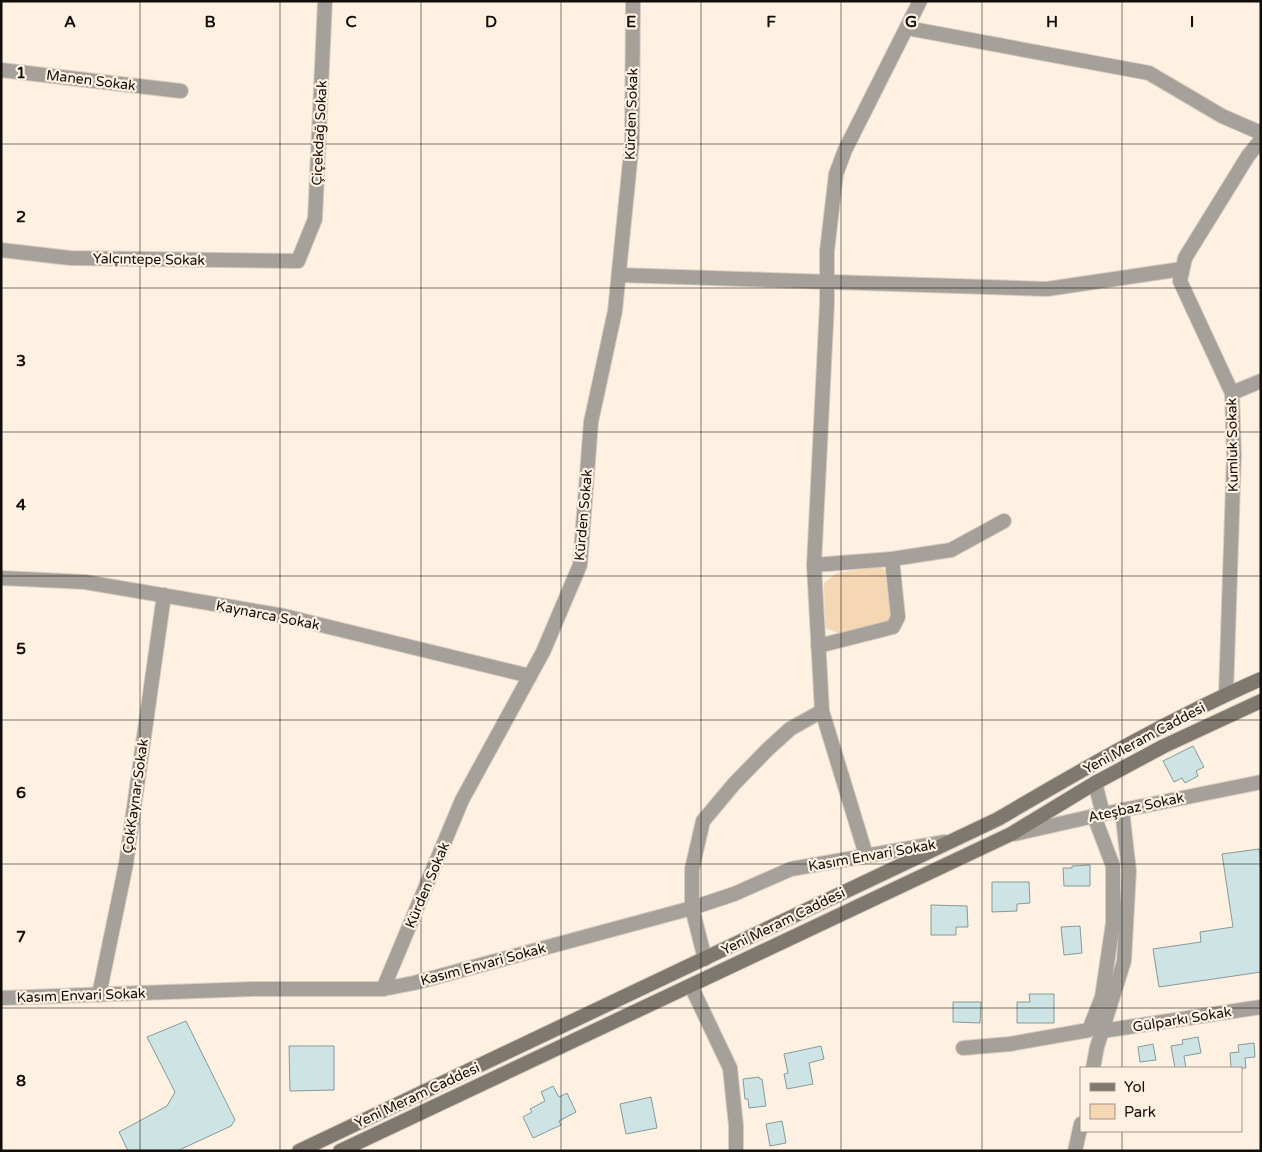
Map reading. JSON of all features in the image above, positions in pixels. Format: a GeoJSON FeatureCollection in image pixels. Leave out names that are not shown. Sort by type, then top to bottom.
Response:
{"type":"FeatureCollection","features":[{"type":"Feature","properties":{"kind":"main road","name":"Yeni Meram Caddesi"},"geometry":{"type":"LineString","coordinates":[[299,1151],[998,820],[1088,766],[1226,694],[1261,680]]}},
{"type":"Feature","properties":{"kind":"main road","name":"Yeni Meram Caddesi"},"geometry":{"type":"LineString","coordinates":[[340,1151],[1011,834],[1095,783],[1164,746],[1261,701]]}},
{"type":"Feature","properties":{"kind":"street","name":"Çiçekdağ Sokak"},"geometry":{"type":"LineString","coordinates":[[298,261],[315,219],[325,1]]}},
{"type":"Feature","properties":{"kind":"street","name":"Kürden Sokak"},"geometry":{"type":"LineString","coordinates":[[383,989],[462,800],[543,652],[580,565],[591,422],[615,311],[632,142],[633,1]]}},
{"type":"Feature","properties":{"kind":"street"},"geometry":{"type":"LineString","coordinates":[[866,855],[822,711],[814,565],[827,314],[827,251],[836,174],[845,150],[920,1]]}},
{"type":"Feature","properties":{"kind":"street"},"geometry":{"type":"LineString","coordinates":[[907,28],[1149,74],[1222,116],[1261,133]]}},
{"type":"Feature","properties":{"kind":"street","name":"Manen Sokak"},"geometry":{"type":"LineString","coordinates":[[1,70],[181,91]]}},
{"type":"Feature","properties":{"kind":"street"},"geometry":{"type":"LineString","coordinates":[[618,275],[1047,289],[1182,269],[1185,258],[1248,156],[1261,140]]}},
{"type":"Feature","properties":{"kind":"street","name":"Yalçıntepe Sokak"},"geometry":{"type":"LineString","coordinates":[[1,250],[70,258],[298,261]]}},
{"type":"Feature","properties":{"kind":"street","name":"Kumluk Sokak"},"geometry":{"type":"LineString","coordinates":[[1182,269],[1180,281],[1232,393],[1234,455],[1226,694]]}},
{"type":"Feature","properties":{"kind":"street"},"geometry":{"type":"LineString","coordinates":[[1232,393],[1261,381]]}},
{"type":"Feature","properties":{"kind":"street"},"geometry":{"type":"LineString","coordinates":[[814,565],[892,559],[951,550],[1004,521]]}},
{"type":"Feature","properties":{"kind":"street"},"geometry":{"type":"LineString","coordinates":[[818,646],[894,627],[898,617],[892,559]]}},
{"type":"Feature","properties":{"kind":"street","name":"Kaynarca Sokak"},"geometry":{"type":"LineString","coordinates":[[1,578],[85,582],[284,616],[530,676]]}},
{"type":"Feature","properties":{"kind":"street","name":"ÇokKaynar Sokak"},"geometry":{"type":"LineString","coordinates":[[99,995],[126,864],[164,595]]}},
{"type":"Feature","properties":{"kind":"street"},"geometry":{"type":"LineString","coordinates":[[705,959],[692,908],[692,869],[703,821],[734,784],[767,750],[790,729],[822,711]]}},
{"type":"Feature","properties":{"kind":"street","name":"Ateşbaz Sokak"},"geometry":{"type":"LineString","coordinates":[[1011,834],[1098,814],[1261,782]]}},
{"type":"Feature","properties":{"kind":"street"},"geometry":{"type":"LineString","coordinates":[[963,1048],[1010,1044],[1089,1030],[1102,997],[1113,922],[1113,866],[1098,814],[1095,783]]}},
{"type":"Feature","properties":{"kind":"street"},"geometry":{"type":"LineString","coordinates":[[1093,1067],[1102,1031],[1124,961],[1129,871],[1122,810]]}},
{"type":"Feature","properties":{"kind":"street","name":"Kasım Envari Sokak"},"geometry":{"type":"LineString","coordinates":[[1,998],[253,989],[383,989],[414,983],[692,908],[734,894],[791,869],[951,841]]}},
{"type":"Feature","properties":{"kind":"street"},"geometry":{"type":"LineString","coordinates":[[691,986],[730,1068],[736,1126],[736,1151]]}},
{"type":"Feature","properties":{"kind":"street","name":"Gülparkı Sokak"},"geometry":{"type":"LineString","coordinates":[[1102,1031],[1261,1007]]}},
{"type":"Feature","properties":{"kind":"street"},"geometry":{"type":"LineString","coordinates":[[1075,1151],[1080,1128]]}},
{"type":"Feature","properties":{"kind":"green space"},"geometry":{"type":"Polygon","coordinates":[[[881,566],[889,576],[892,614],[885,624],[838,633],[825,628],[824,583],[837,573],[881,566]]]}},
{"type":"Feature","properties":{"kind":"building"},"geometry":{"type":"Polygon","coordinates":[[[1193,746],[1204,767],[1196,771],[1198,776],[1185,783],[1182,778],[1174,782],[1163,761],[1193,746]]]}},
{"type":"Feature","properties":{"kind":"building"},"geometry":{"type":"Polygon","coordinates":[[[1259,849],[1261,861],[1261,972],[1159,987],[1153,949],[1201,942],[1200,932],[1233,927],[1222,854],[1259,849]]]}},
{"type":"Feature","properties":{"kind":"building"},"geometry":{"type":"Polygon","coordinates":[[[1090,865],[1090,886],[1064,886],[1063,868],[1090,865]]]}},
{"type":"Feature","properties":{"kind":"building"},"geometry":{"type":"Polygon","coordinates":[[[992,882],[1029,882],[1030,903],[1017,904],[1017,911],[992,912],[992,882]]]}},
{"type":"Feature","properties":{"kind":"building"},"geometry":{"type":"Polygon","coordinates":[[[931,905],[967,906],[968,927],[956,927],[956,935],[931,935],[931,905]]]}},
{"type":"Feature","properties":{"kind":"building"},"geometry":{"type":"Polygon","coordinates":[[[1080,926],[1082,953],[1064,955],[1061,927],[1080,926]]]}},
{"type":"Feature","properties":{"kind":"building"},"geometry":{"type":"Polygon","coordinates":[[[1029,994],[1054,994],[1054,1023],[1017,1023],[1017,1002],[1030,1002],[1029,994]]]}},
{"type":"Feature","properties":{"kind":"building"},"geometry":{"type":"Polygon","coordinates":[[[953,1002],[981,1002],[980,1023],[953,1022],[953,1002]]]}},
{"type":"Feature","properties":{"kind":"building"},"geometry":{"type":"Polygon","coordinates":[[[186,1021],[235,1120],[231,1126],[177,1151],[128,1151],[119,1132],[167,1106],[175,1092],[147,1037],[186,1021]]]}},
{"type":"Feature","properties":{"kind":"building"},"geometry":{"type":"Polygon","coordinates":[[[1198,1037],[1201,1053],[1184,1056],[1186,1067],[1175,1067],[1171,1046],[1183,1044],[1182,1040],[1198,1037]]]}},
{"type":"Feature","properties":{"kind":"building"},"geometry":{"type":"Polygon","coordinates":[[[1254,1043],[1255,1057],[1245,1058],[1246,1068],[1231,1067],[1230,1053],[1239,1052],[1238,1045],[1254,1043]]]}},
{"type":"Feature","properties":{"kind":"building"},"geometry":{"type":"Polygon","coordinates":[[[1153,1044],[1156,1060],[1140,1062],[1138,1047],[1153,1044]]]}},
{"type":"Feature","properties":{"kind":"building"},"geometry":{"type":"Polygon","coordinates":[[[289,1046],[334,1046],[334,1090],[290,1091],[289,1046]]]}},
{"type":"Feature","properties":{"kind":"building"},"geometry":{"type":"Polygon","coordinates":[[[821,1046],[824,1059],[809,1063],[813,1084],[787,1089],[784,1074],[788,1073],[784,1054],[821,1046]]]}},
{"type":"Feature","properties":{"kind":"building"},"geometry":{"type":"Polygon","coordinates":[[[759,1077],[762,1079],[766,1106],[749,1108],[748,1099],[745,1099],[743,1079],[759,1077]]]}},
{"type":"Feature","properties":{"kind":"building"},"geometry":{"type":"Polygon","coordinates":[[[553,1086],[559,1097],[567,1093],[576,1112],[559,1121],[561,1125],[533,1138],[523,1117],[532,1112],[530,1109],[545,1101],[541,1092],[553,1086]]]}},
{"type":"Feature","properties":{"kind":"building"},"geometry":{"type":"Polygon","coordinates":[[[651,1097],[657,1128],[626,1134],[620,1104],[651,1097]]]}},
{"type":"Feature","properties":{"kind":"building"},"geometry":{"type":"Polygon","coordinates":[[[782,1121],[786,1143],[770,1146],[766,1124],[782,1121]]]}}]}
